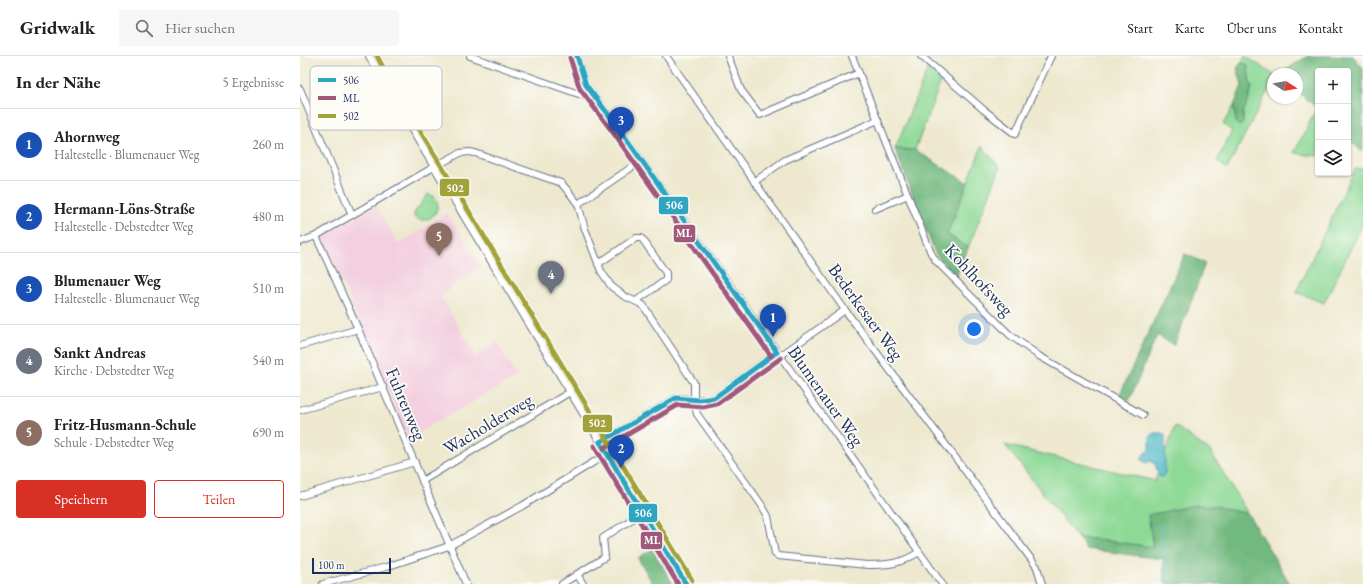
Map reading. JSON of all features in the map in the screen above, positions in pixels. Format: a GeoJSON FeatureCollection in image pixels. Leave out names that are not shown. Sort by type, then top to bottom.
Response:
{"type":"FeatureCollection","features":[{"type":"Feature","properties":{"kind":"street"},"geometry":{"type":"LineString","coordinates":[[370,56],[375,66]]}},
{"type":"Feature","properties":{"kind":"street"},"geometry":{"type":"LineString","coordinates":[[470,56],[598,101]]}},
{"type":"Feature","properties":{"kind":"street","name":"Blumenauer Weg"},"geometry":{"type":"LineString","coordinates":[[578,56],[586,85],[942,584]]}},
{"type":"Feature","properties":{"kind":"street","name":"Bederkesaer Weg"},"geometry":{"type":"LineString","coordinates":[[666,56],[845,310],[1037,567],[1042,584]]}},
{"type":"Feature","properties":{"kind":"street"},"geometry":{"type":"LineString","coordinates":[[728,56],[741,90],[760,115],[859,73]]}},
{"type":"Feature","properties":{"kind":"street","name":"Kohlhofsweg"},"geometry":{"type":"LineString","coordinates":[[852,56],[931,253],[936,261],[1010,335],[1023,345],[1039,356],[1143,414]]}},
{"type":"Feature","properties":{"kind":"street"},"geometry":{"type":"LineString","coordinates":[[921,56],[928,58],[984,110],[1015,134],[1051,56]]}},
{"type":"Feature","properties":{"kind":"street"},"geometry":{"type":"LineString","coordinates":[[300,89],[310,113]]}},
{"type":"Feature","properties":{"kind":"street"},"geometry":{"type":"LineString","coordinates":[[754,182],[785,160],[878,120]]}},
{"type":"Feature","properties":{"kind":"street"},"geometry":{"type":"LineString","coordinates":[[317,130],[352,215]]}},
{"type":"Feature","properties":{"kind":"street"},"geometry":{"type":"LineString","coordinates":[[412,130],[686,584]]}},
{"type":"Feature","properties":{"kind":"street"},"geometry":{"type":"LineString","coordinates":[[300,242],[316,236],[434,166],[460,153],[475,153],[561,183],[578,204],[601,271],[611,286],[624,296],[643,305],[694,383],[694,401],[697,414],[768,516],[774,550],[778,556],[867,565],[882,565],[896,564],[908,560],[919,552]]}},
{"type":"Feature","properties":{"kind":"street"},"geometry":{"type":"LineString","coordinates":[[578,204],[641,161]]}},
{"type":"Feature","properties":{"kind":"street"},"geometry":{"type":"LineString","coordinates":[[875,209],[908,195]]}},
{"type":"Feature","properties":{"kind":"street","name":"Fuhrenweg"},"geometry":{"type":"LineString","coordinates":[[316,236],[358,329],[466,584]]}},
{"type":"Feature","properties":{"kind":"street"},"geometry":{"type":"LineString","coordinates":[[598,264],[636,238],[641,238],[666,273],[666,280],[636,301]]}},
{"type":"Feature","properties":{"kind":"street"},"geometry":{"type":"LineString","coordinates":[[600,442],[676,398],[686,398],[694,401],[714,398],[845,310]]}},
{"type":"Feature","properties":{"kind":"street"},"geometry":{"type":"LineString","coordinates":[[300,346],[358,329]]}},
{"type":"Feature","properties":{"kind":"street"},"geometry":{"type":"LineString","coordinates":[[300,410],[383,387]]}},
{"type":"Feature","properties":{"kind":"street","name":"Wacholderweg"},"geometry":{"type":"LineString","coordinates":[[422,481],[570,392]]}},
{"type":"Feature","properties":{"kind":"street"},"geometry":{"type":"LineString","coordinates":[[323,584],[386,567],[449,546],[522,506],[607,454]]}},
{"type":"Feature","properties":{"kind":"street"},"geometry":{"type":"LineString","coordinates":[[300,496],[414,462]]}},
{"type":"Feature","properties":{"kind":"street"},"geometry":{"type":"LineString","coordinates":[[562,584],[606,557],[603,538],[643,512]]}},
{"type":"Feature","properties":{"kind":"street"},"geometry":{"type":"LineString","coordinates":[[577,574],[583,584]]}},
{"type":"Feature","properties":{"kind":"shaded area"},"geometry":{"type":"Polygon","coordinates":[[[376,206],[398,244],[447,213],[481,267],[440,295],[476,356],[497,342],[517,377],[408,438],[341,278],[322,237],[376,206]]]}},
{"type":"Feature","properties":{"kind":"green space"},"geometry":{"type":"Polygon","coordinates":[[[1245,56],[1267,70],[1267,92],[1227,169],[1217,161],[1232,131],[1223,124],[1234,106],[1236,123],[1243,123],[1243,112],[1252,87],[1247,64],[1241,63],[1245,56]]]}},
{"type":"Feature","properties":{"kind":"green space"},"geometry":{"type":"Polygon","coordinates":[[[1308,56],[1353,56],[1363,68],[1363,150],[1361,151],[1351,141],[1351,68],[1315,68],[1315,106],[1303,96],[1303,68],[1289,68],[1308,56]]]}},
{"type":"Feature","properties":{"kind":"green space"},"geometry":{"type":"Polygon","coordinates":[[[1241,63],[1247,64],[1252,87],[1243,112],[1243,123],[1240,126],[1236,123],[1234,106],[1242,85],[1237,68],[1241,63]]]}},
{"type":"Feature","properties":{"kind":"green space"},"geometry":{"type":"Polygon","coordinates":[[[928,68],[942,78],[915,150],[895,149],[928,68]]]}},
{"type":"Feature","properties":{"kind":"green space"},"geometry":{"type":"Polygon","coordinates":[[[1315,112],[1315,156],[1294,153],[1315,112]]]}},
{"type":"Feature","properties":{"kind":"green space"},"geometry":{"type":"Polygon","coordinates":[[[982,146],[1000,168],[968,248],[947,234],[982,146]]]}},
{"type":"Feature","properties":{"kind":"green space"},"geometry":{"type":"Polygon","coordinates":[[[895,149],[915,150],[968,183],[947,234],[968,248],[956,277],[935,253],[895,149]]]}},
{"type":"Feature","properties":{"kind":"green space"},"geometry":{"type":"Polygon","coordinates":[[[1355,169],[1363,169],[1363,224],[1324,303],[1296,292],[1355,169]]]}},
{"type":"Feature","properties":{"kind":"green space"},"geometry":{"type":"Polygon","coordinates":[[[428,194],[434,197],[437,202],[438,207],[436,212],[427,220],[421,220],[414,217],[414,213],[428,194]]]}},
{"type":"Feature","properties":{"kind":"green space"},"geometry":{"type":"Polygon","coordinates":[[[1185,254],[1205,263],[1190,305],[1174,345],[1157,335],[1129,401],[1119,396],[1185,254]]]}},
{"type":"Feature","properties":{"kind":"green space"},"geometry":{"type":"Polygon","coordinates":[[[1175,426],[1210,451],[1248,514],[1215,506],[1149,515],[1153,547],[1077,537],[1005,445],[1155,481],[1175,426]]]}},
{"type":"Feature","properties":{"kind":"green space"},"geometry":{"type":"Polygon","coordinates":[[[1195,505],[1215,506],[1248,514],[1290,584],[1165,584],[1163,559],[1086,549],[1077,537],[1153,547],[1148,515],[1195,505]]]}},
{"type":"Feature","properties":{"kind":"green space"},"geometry":{"type":"Polygon","coordinates":[[[652,549],[673,584],[653,584],[638,558],[652,549]]]}},
{"type":"Feature","properties":{"kind":"water"},"geometry":{"type":"Polygon","coordinates":[[[1154,433],[1162,433],[1165,435],[1165,473],[1163,477],[1160,477],[1155,464],[1151,461],[1146,463],[1141,459],[1142,456],[1150,450],[1150,437],[1154,433]]]}},
{"type":"Feature","properties":{"kind":"waterway"},"geometry":{"type":"LineString","coordinates":[[1160,523],[1167,584]]}},
{"type":"Feature","properties":{"kind":"transit line","name":"502"},"geometry":{"type":"LineString","coordinates":[[377,56],[382,66]]}},
{"type":"Feature","properties":{"kind":"transit line","name":"506"},"geometry":{"type":"LineString","coordinates":[[577,56],[586,85],[618,127],[777,352]]}},
{"type":"Feature","properties":{"kind":"transit line","name":"ML"},"geometry":{"type":"LineString","coordinates":[[570,58],[580,89],[612,131],[771,356]]}},
{"type":"Feature","properties":{"kind":"transit line","name":"502"},"geometry":{"type":"LineString","coordinates":[[420,130],[692,580]]}},
{"type":"Feature","properties":{"kind":"transit line","name":"506"},"geometry":{"type":"LineString","coordinates":[[600,442],[676,398],[699,400],[714,398],[777,352]]}},
{"type":"Feature","properties":{"kind":"transit line","name":"ML"},"geometry":{"type":"LineString","coordinates":[[604,448],[678,405],[703,407],[717,404],[781,358]]}},
{"type":"Feature","properties":{"kind":"transit line","name":"506"},"geometry":{"type":"LineString","coordinates":[[600,442],[686,584]]}},
{"type":"Feature","properties":{"kind":"transit line","name":"ML"},"geometry":{"type":"LineString","coordinates":[[594,446],[678,584]]}},
{"type":"Feature","properties":{"kind":"place","name":"Blumenauer Weg"},"geometry":{"type":"Point","coordinates":[621,140]}},
{"type":"Feature","properties":{"kind":"place","name":"Fritz-Husmann-Schule"},"geometry":{"type":"Point","coordinates":[439,256]}},
{"type":"Feature","properties":{"kind":"place","name":"Sankt Andreas"},"geometry":{"type":"Point","coordinates":[551,294]}},
{"type":"Feature","properties":{"kind":"place","name":"Ahornweg"},"geometry":{"type":"Point","coordinates":[773,337]}},
{"type":"Feature","properties":{"kind":"place","name":"Hermann-Löns-Straße"},"geometry":{"type":"Point","coordinates":[621,468]}}]}
